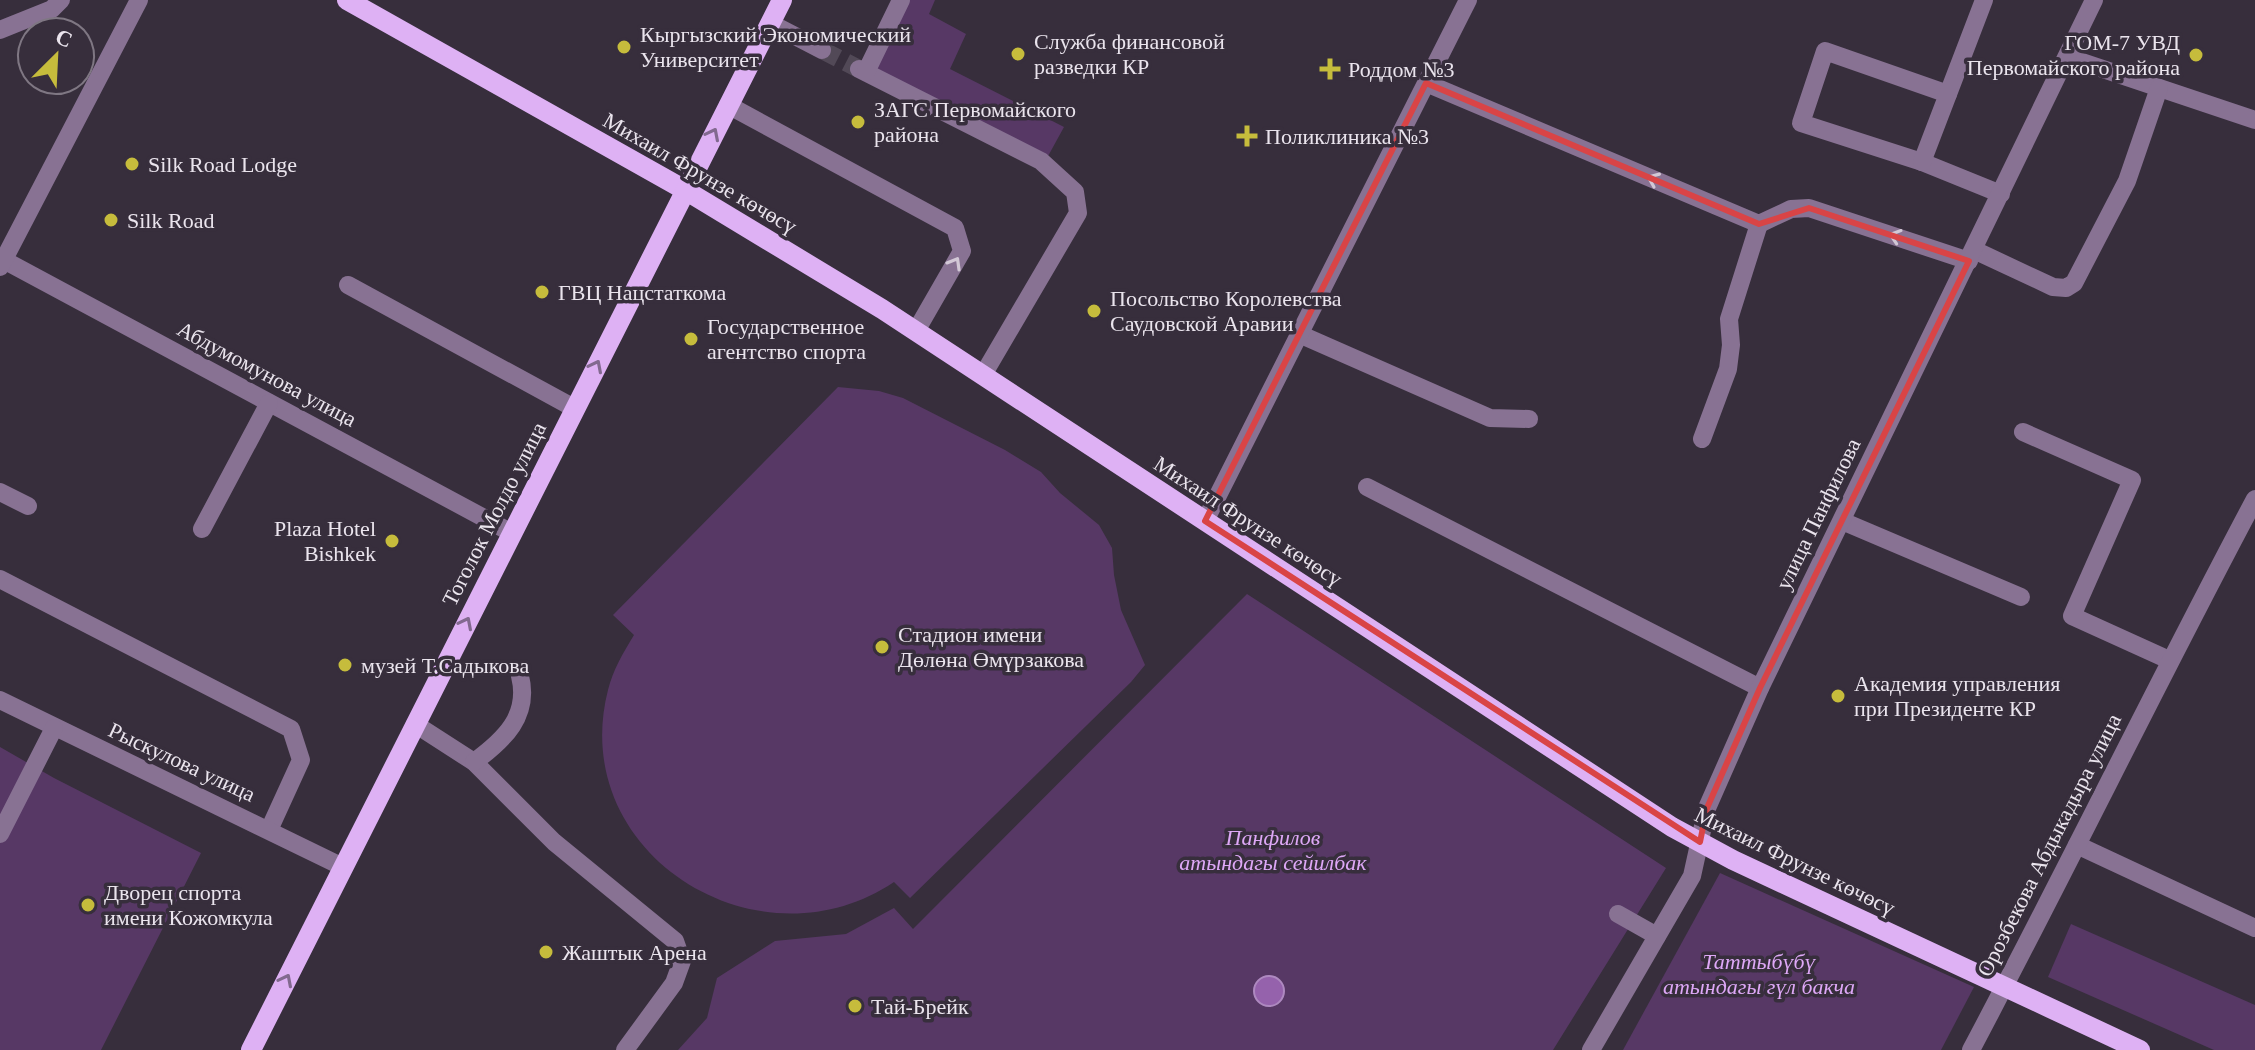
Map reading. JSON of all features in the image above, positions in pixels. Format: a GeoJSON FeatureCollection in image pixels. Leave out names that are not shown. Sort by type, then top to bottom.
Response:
{"type":"FeatureCollection","features":[{"type":"Feature","properties":{"kind":"main road","name":"Михаил Фрунзе көчөсү"},"geometry":{"type":"LineString","coordinates":[[347,0],[685,190],[916,331],[1672,827],[1733,860],[2140,1050]]}},
{"type":"Feature","properties":{"kind":"main road","name":"Тоголок Молдо улица"},"geometry":{"type":"LineString","coordinates":[[251,1050],[782,0]]}},
{"type":"Feature","properties":{"kind":"street"},"geometry":{"type":"LineString","coordinates":[[0,30],[52,9],[61,0]]}},
{"type":"Feature","properties":{"kind":"street"},"geometry":{"type":"LineString","coordinates":[[1,262],[139,0]]}},
{"type":"Feature","properties":{"kind":"street"},"geometry":{"type":"LineString","coordinates":[[901,0],[863,70],[1041,161],[1075,192],[1078,213],[983,375]]}},
{"type":"Feature","properties":{"kind":"street"},"geometry":{"type":"LineString","coordinates":[[1205,521],[1468,0]]}},
{"type":"Feature","properties":{"kind":"street"},"geometry":{"type":"LineString","coordinates":[[1922,162],[1984,0]]}},
{"type":"Feature","properties":{"kind":"street","name":"улица Панфилова"},"geometry":{"type":"LineString","coordinates":[[1591,1050],[1692,876],[1707,808],[1760,688],[2094,0]]}},
{"type":"Feature","properties":{"kind":"street"},"geometry":{"type":"LineString","coordinates":[[770,23],[822,50]]}},
{"type":"Feature","properties":{"kind":"street"},"geometry":{"type":"LineString","coordinates":[[1948,94],[1825,51],[1801,123],[1922,162],[2001,194]]}},
{"type":"Feature","properties":{"kind":"street"},"geometry":{"type":"LineString","coordinates":[[2067,57],[2255,120]]}},
{"type":"Feature","properties":{"kind":"street"},"geometry":{"type":"LineString","coordinates":[[1426,83],[1759,224]]}},
{"type":"Feature","properties":{"kind":"street"},"geometry":{"type":"LineString","coordinates":[[1702,439],[1728,369],[1731,345],[1729,319],[1759,224],[1791,209],[1809,208],[1972,256],[2053,287],[2066,288],[2074,283],[2127,181],[2159,88]]}},
{"type":"Feature","properties":{"kind":"street"},"geometry":{"type":"LineString","coordinates":[[728,105],[955,228],[962,251],[916,331]]}},
{"type":"Feature","properties":{"kind":"street","name":"Абдумомунова улица"},"geometry":{"type":"LineString","coordinates":[[1,262],[512,533]]}},
{"type":"Feature","properties":{"kind":"street"},"geometry":{"type":"LineString","coordinates":[[348,285],[574,408]]}},
{"type":"Feature","properties":{"kind":"street"},"geometry":{"type":"LineString","coordinates":[[1299,334],[1490,418],[1529,419]]}},
{"type":"Feature","properties":{"kind":"street"},"geometry":{"type":"LineString","coordinates":[[202,529],[269,403]]}},
{"type":"Feature","properties":{"kind":"street"},"geometry":{"type":"LineString","coordinates":[[2023,432],[2132,480],[2072,616],[2169,660]]}},
{"type":"Feature","properties":{"kind":"street"},"geometry":{"type":"LineString","coordinates":[[1367,487],[1760,688]]}},
{"type":"Feature","properties":{"kind":"street"},"geometry":{"type":"LineString","coordinates":[[0,492],[28,506]]}},
{"type":"Feature","properties":{"kind":"street","name":"Орозбекова Абдыкадыра улица"},"geometry":{"type":"LineString","coordinates":[[1971,1050],[2169,660],[2255,499]]}},
{"type":"Feature","properties":{"kind":"street"},"geometry":{"type":"LineString","coordinates":[[1842,521],[2021,597]]}},
{"type":"Feature","properties":{"kind":"street"},"geometry":{"type":"LineString","coordinates":[[0,579],[291,729],[301,760],[269,830]]}},
{"type":"Feature","properties":{"kind":"street"},"geometry":{"type":"LineString","coordinates":[[474,762],[501,741],[513,727],[524,691],[520,676]]}},
{"type":"Feature","properties":{"kind":"street","name":"Рыскулова улица"},"geometry":{"type":"LineString","coordinates":[[0,700],[343,867]]}},
{"type":"Feature","properties":{"kind":"street"},"geometry":{"type":"LineString","coordinates":[[415,724],[474,762],[554,842],[675,941],[682,961],[674,983],[625,1050]]}},
{"type":"Feature","properties":{"kind":"street"},"geometry":{"type":"LineString","coordinates":[[0,834],[54,728]]}},
{"type":"Feature","properties":{"kind":"street"},"geometry":{"type":"LineString","coordinates":[[2077,845],[2255,928]]}},
{"type":"Feature","properties":{"kind":"street"},"geometry":{"type":"LineString","coordinates":[[1618,914],[1657,936]]}},
{"type":"Feature","properties":{"kind":"highlighted area"},"geometry":{"type":"Polygon","coordinates":[[[1426,83],[1759,224],[1809,208],[1969,261],[1760,688],[1707,808],[1700,842],[1205,521],[1426,83]]]}},
{"type":"Feature","properties":{"kind":"green space"},"geometry":{"type":"Polygon","coordinates":[[[909,0],[935,0],[929,14],[966,34],[950,69],[1064,127],[1047,158],[874,71],[909,0]]]}},
{"type":"Feature","properties":{"kind":"green space","name":"Стадион имени Дөлөна Өмүрзакова"},"geometry":{"type":"Polygon","coordinates":[[[838,387],[879,391],[903,398],[1041,472],[1060,493],[1099,525],[1112,548],[1121,610],[1145,665],[910,898],[894,882],[841,907],[786,913],[733,904],[685,882],[644,847],[616,802],[603,749],[608,690],[634,635],[613,615],[838,387]]]}},
{"type":"Feature","properties":{"kind":"green space","name":"Панфилов атындагы сейилбак"},"geometry":{"type":"Polygon","coordinates":[[[1247,594],[1666,868],[1553,1050],[678,1050],[707,1018],[717,978],[775,941],[846,934],[894,908],[913,929],[1247,594]]]}},
{"type":"Feature","properties":{"kind":"green space","name":"Дворец спорта имени Кожомкула"},"geometry":{"type":"Polygon","coordinates":[[[0,747],[201,853],[101,1050],[0,1050],[0,747]]]}},
{"type":"Feature","properties":{"kind":"green space","name":"Таттыбүбү атындагы гүл бакча"},"geometry":{"type":"Polygon","coordinates":[[[1720,873],[1974,987],[1941,1050],[1623,1050],[1720,873]]]}},
{"type":"Feature","properties":{"kind":"green space"},"geometry":{"type":"Polygon","coordinates":[[[2071,924],[2255,1005],[2255,1050],[2214,1050],[2048,977],[2071,924]]]}},
{"type":"Feature","properties":{"kind":"shaded area"},"geometry":{"type":"Polygon","coordinates":[[[1269,976],[1280,980],[1284,991],[1280,1002],[1269,1006],[1258,1002],[1254,991],[1258,980],[1269,976]]]}},
{"type":"Feature","properties":{"kind":"tunnel"},"geometry":{"type":"LineString","coordinates":[[822,50],[859,69]]}},
{"type":"Feature","properties":{"kind":"place","name":"Кыргызский Экономический Университет"},"geometry":{"type":"Point","coordinates":[624,47]}},
{"type":"Feature","properties":{"kind":"place","name":"Служба финансовой разведки КР"},"geometry":{"type":"Point","coordinates":[1018,54]}},
{"type":"Feature","properties":{"kind":"place","name":"ГОМ-7 УВД Первомайского района"},"geometry":{"type":"Point","coordinates":[2196,55]}},
{"type":"Feature","properties":{"kind":"place","name":"Роддом №3"},"geometry":{"type":"Point","coordinates":[1330,69]}},
{"type":"Feature","properties":{"kind":"place","name":"ЗАГС Первомайского района"},"geometry":{"type":"Point","coordinates":[858,122]}},
{"type":"Feature","properties":{"kind":"place","name":"Поликлиника №3"},"geometry":{"type":"Point","coordinates":[1247,136]}},
{"type":"Feature","properties":{"kind":"place","name":"Silk Road Lodge"},"geometry":{"type":"Point","coordinates":[132,164]}},
{"type":"Feature","properties":{"kind":"place","name":"Silk Road"},"geometry":{"type":"Point","coordinates":[111,220]}},
{"type":"Feature","properties":{"kind":"place","name":"ГВЦ Нацстаткома"},"geometry":{"type":"Point","coordinates":[542,292]}},
{"type":"Feature","properties":{"kind":"place","name":"Посольство Королевства Саудовской Аравии"},"geometry":{"type":"Point","coordinates":[1094,311]}},
{"type":"Feature","properties":{"kind":"place","name":"Государственное агентство спорта"},"geometry":{"type":"Point","coordinates":[691,339]}},
{"type":"Feature","properties":{"kind":"place","name":"Plaza Hotel Bishkek"},"geometry":{"type":"Point","coordinates":[392,541]}},
{"type":"Feature","properties":{"kind":"place","name":"Стадион имени Дөлөна Өмүрзакова"},"geometry":{"type":"Point","coordinates":[882,647]}},
{"type":"Feature","properties":{"kind":"place","name":"музей Т.Садыкова"},"geometry":{"type":"Point","coordinates":[345,665]}},
{"type":"Feature","properties":{"kind":"place","name":"Академия управления при Президенте КР"},"geometry":{"type":"Point","coordinates":[1838,696]}},
{"type":"Feature","properties":{"kind":"place","name":"Дворец спорта имени Кожомкула"},"geometry":{"type":"Point","coordinates":[88,905]}},
{"type":"Feature","properties":{"kind":"place","name":"Жаштык Арена"},"geometry":{"type":"Point","coordinates":[546,952]}},
{"type":"Feature","properties":{"kind":"place","name":"Тай-Брейк"},"geometry":{"type":"Point","coordinates":[855,1006]}}]}
